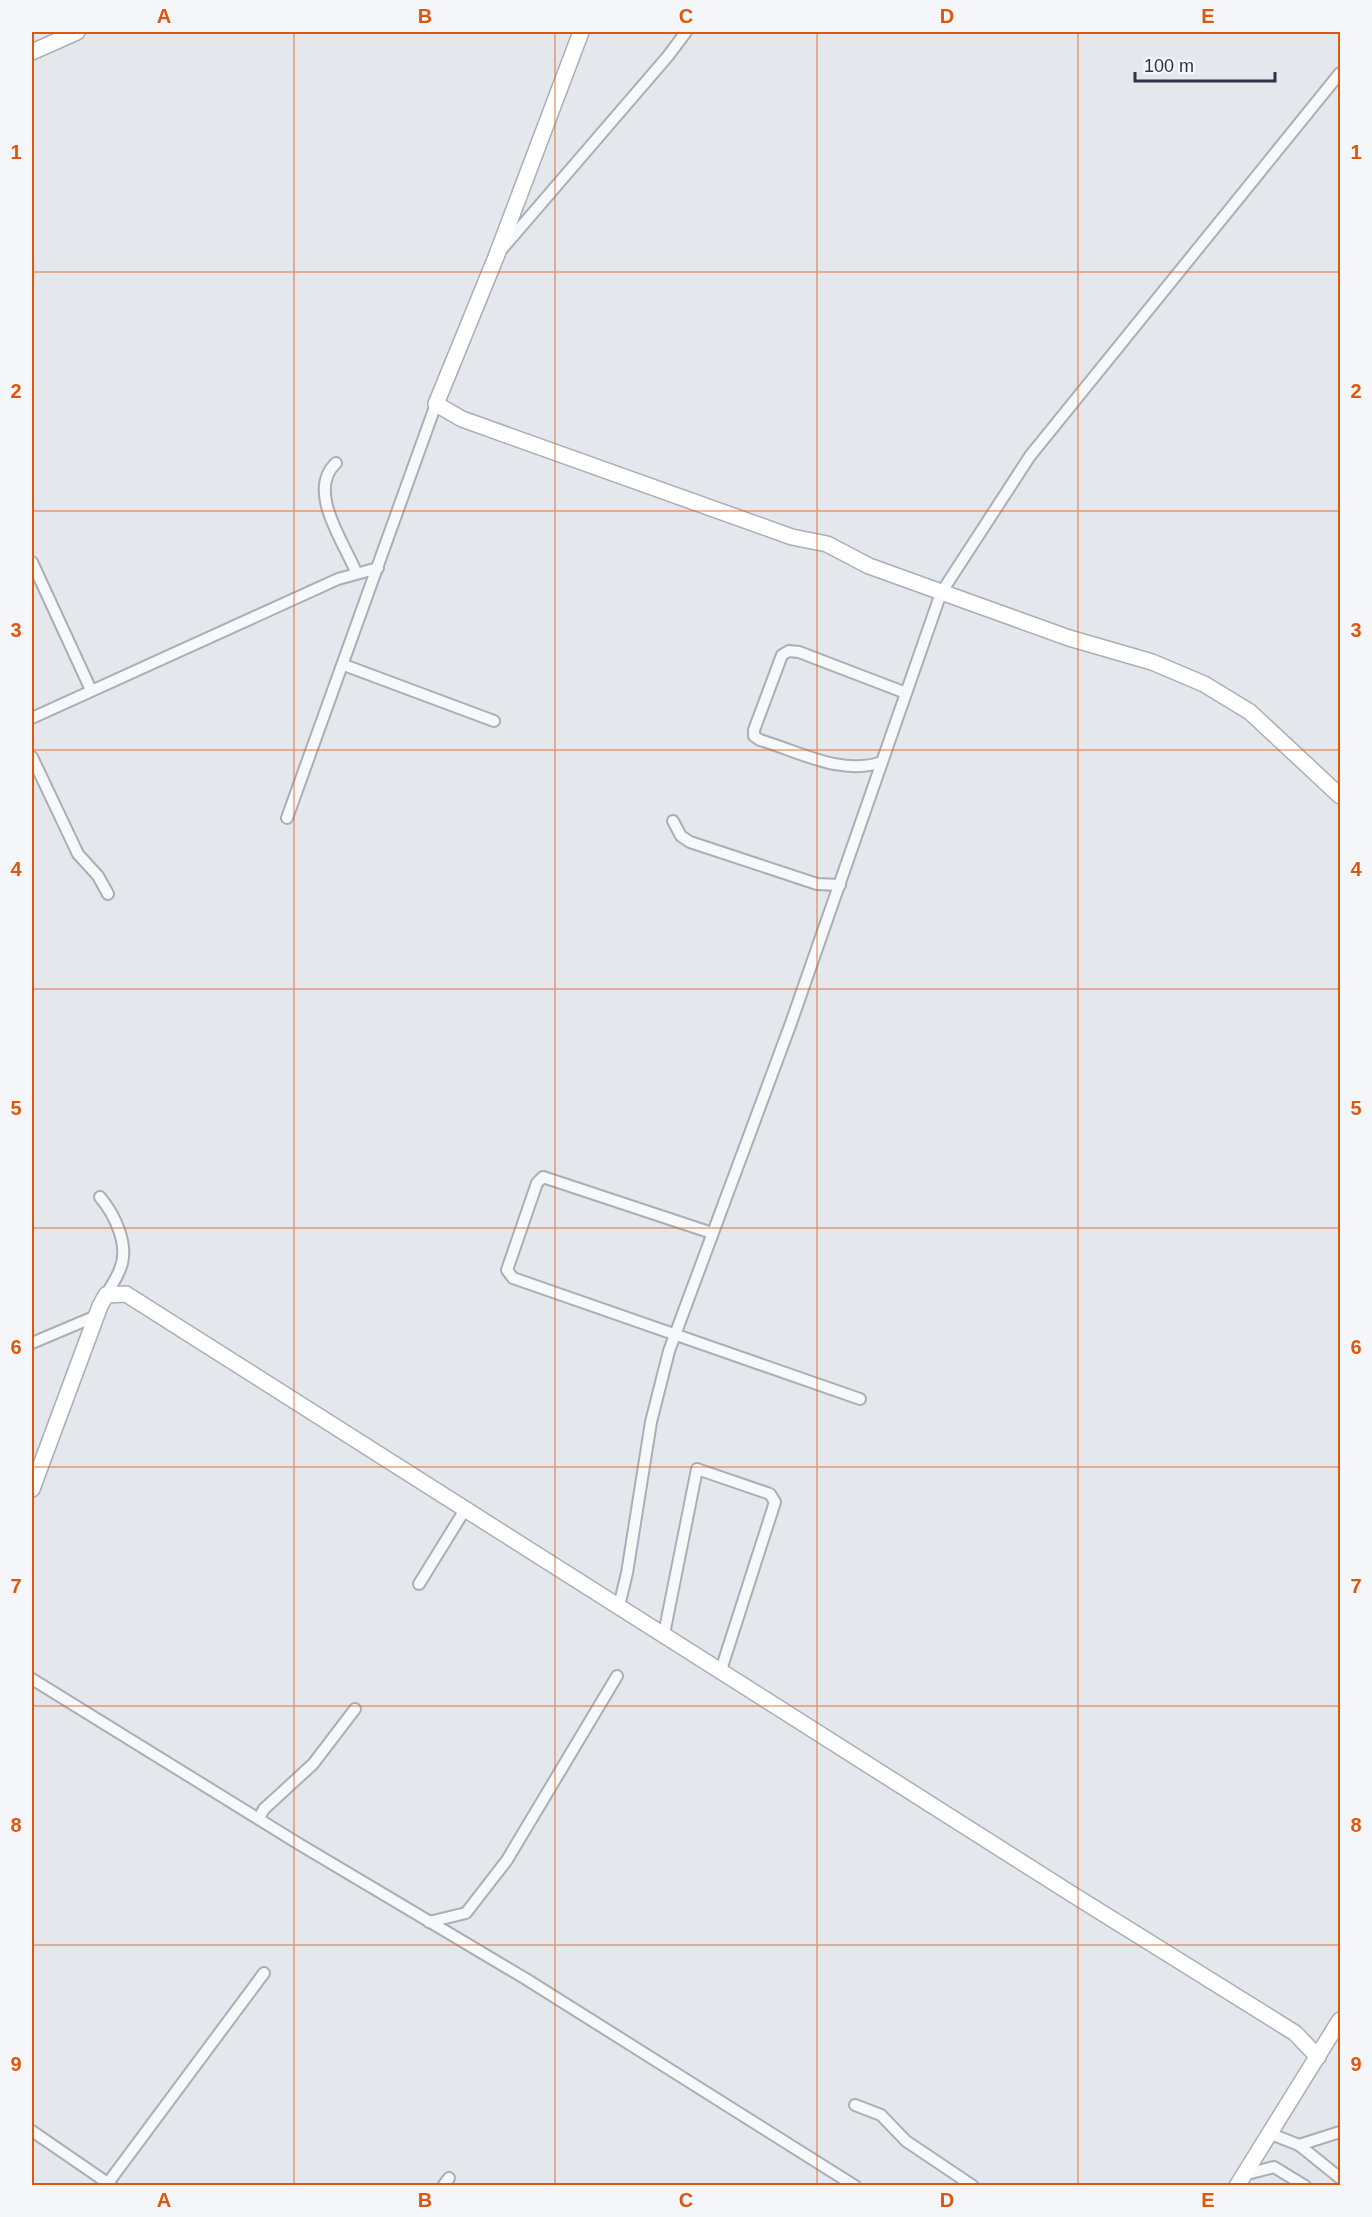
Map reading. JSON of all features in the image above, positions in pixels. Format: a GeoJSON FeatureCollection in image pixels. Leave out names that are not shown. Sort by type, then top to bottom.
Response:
{"type":"FeatureCollection","features":[{"type":"Feature","properties":{"kind":"street"},"geometry":{"type":"LineString","coordinates":[[32,52],[77,32]]}},
{"type":"Feature","properties":{"kind":"street"},"geometry":{"type":"LineString","coordinates":[[287,818],[344,665],[436,404],[496,256],[581,32]]}},
{"type":"Feature","properties":{"kind":"street"},"geometry":{"type":"LineString","coordinates":[[496,256],[668,57],[686,32]]}},
{"type":"Feature","properties":{"kind":"street"},"geometry":{"type":"LineString","coordinates":[[619,1606],[627,1573],[658,1386],[840,885],[942,593],[1030,456],[1341,73]]}},
{"type":"Feature","properties":{"kind":"street"},"geometry":{"type":"LineString","coordinates":[[436,404],[462,419],[792,537],[827,544],[869,566],[1069,638],[1152,662],[1204,684],[1250,712],[1341,796]]}},
{"type":"Feature","properties":{"kind":"street"},"geometry":{"type":"LineString","coordinates":[[336,463],[327,473],[325,496],[356,572]]}},
{"type":"Feature","properties":{"kind":"street"},"geometry":{"type":"LineString","coordinates":[[32,562],[91,690]]}},
{"type":"Feature","properties":{"kind":"street"},"geometry":{"type":"LineString","coordinates":[[32,717],[356,572],[378,568]]}},
{"type":"Feature","properties":{"kind":"street"},"geometry":{"type":"LineString","coordinates":[[882,762],[870,766],[842,767],[760,740],[754,736],[754,730],[782,655],[789,651],[799,652],[906,693]]}},
{"type":"Feature","properties":{"kind":"street"},"geometry":{"type":"LineString","coordinates":[[344,665],[494,721]]}},
{"type":"Feature","properties":{"kind":"street"},"geometry":{"type":"LineString","coordinates":[[32,757],[78,854],[98,876],[108,894]]}},
{"type":"Feature","properties":{"kind":"street"},"geometry":{"type":"LineString","coordinates":[[674,821],[681,836],[690,842],[817,884],[840,885]]}},
{"type":"Feature","properties":{"kind":"street"},"geometry":{"type":"LineString","coordinates":[[712,1233],[543,1177],[537,1183],[508,1259],[507,1270],[513,1278],[860,1399]]}},
{"type":"Feature","properties":{"kind":"street"},"geometry":{"type":"LineString","coordinates":[[32,1489],[96,1316],[121,1268],[124,1250],[115,1222],[100,1197]]}},
{"type":"Feature","properties":{"kind":"street"},"geometry":{"type":"LineString","coordinates":[[106,1295],[126,1294],[133,1298],[1075,1896],[1295,2033],[1318,2057]]}},
{"type":"Feature","properties":{"kind":"street"},"geometry":{"type":"LineString","coordinates":[[32,1343],[96,1316]]}},
{"type":"Feature","properties":{"kind":"street"},"geometry":{"type":"LineString","coordinates":[[664,1634],[697,1469],[770,1494],[775,1502],[721,1670]]}},
{"type":"Feature","properties":{"kind":"street"},"geometry":{"type":"LineString","coordinates":[[419,1584],[466,1508]]}},
{"type":"Feature","properties":{"kind":"street"},"geometry":{"type":"LineString","coordinates":[[429,1922],[466,1912],[486,1889],[507,1860],[617,1676]]}},
{"type":"Feature","properties":{"kind":"street"},"geometry":{"type":"LineString","coordinates":[[32,1679],[526,1979],[855,2186]]}},
{"type":"Feature","properties":{"kind":"street"},"geometry":{"type":"LineString","coordinates":[[259,1818],[264,1809],[313,1764],[355,1708]]}},
{"type":"Feature","properties":{"kind":"street"},"geometry":{"type":"LineString","coordinates":[[32,2131],[110,2184],[264,1973]]}},
{"type":"Feature","properties":{"kind":"street"},"geometry":{"type":"LineString","coordinates":[[1242,2180],[1341,2020]]}},
{"type":"Feature","properties":{"kind":"street"},"geometry":{"type":"LineString","coordinates":[[855,2105],[886,2119],[906,2141],[973,2186]]}},
{"type":"Feature","properties":{"kind":"street"},"geometry":{"type":"LineString","coordinates":[[1299,2145],[1341,2132]]}},
{"type":"Feature","properties":{"kind":"street"},"geometry":{"type":"LineString","coordinates":[[1271,2134],[1299,2145],[1341,2178]]}},
{"type":"Feature","properties":{"kind":"street"},"geometry":{"type":"LineString","coordinates":[[1242,2180],[1274,2167],[1305,2186]]}}]}
